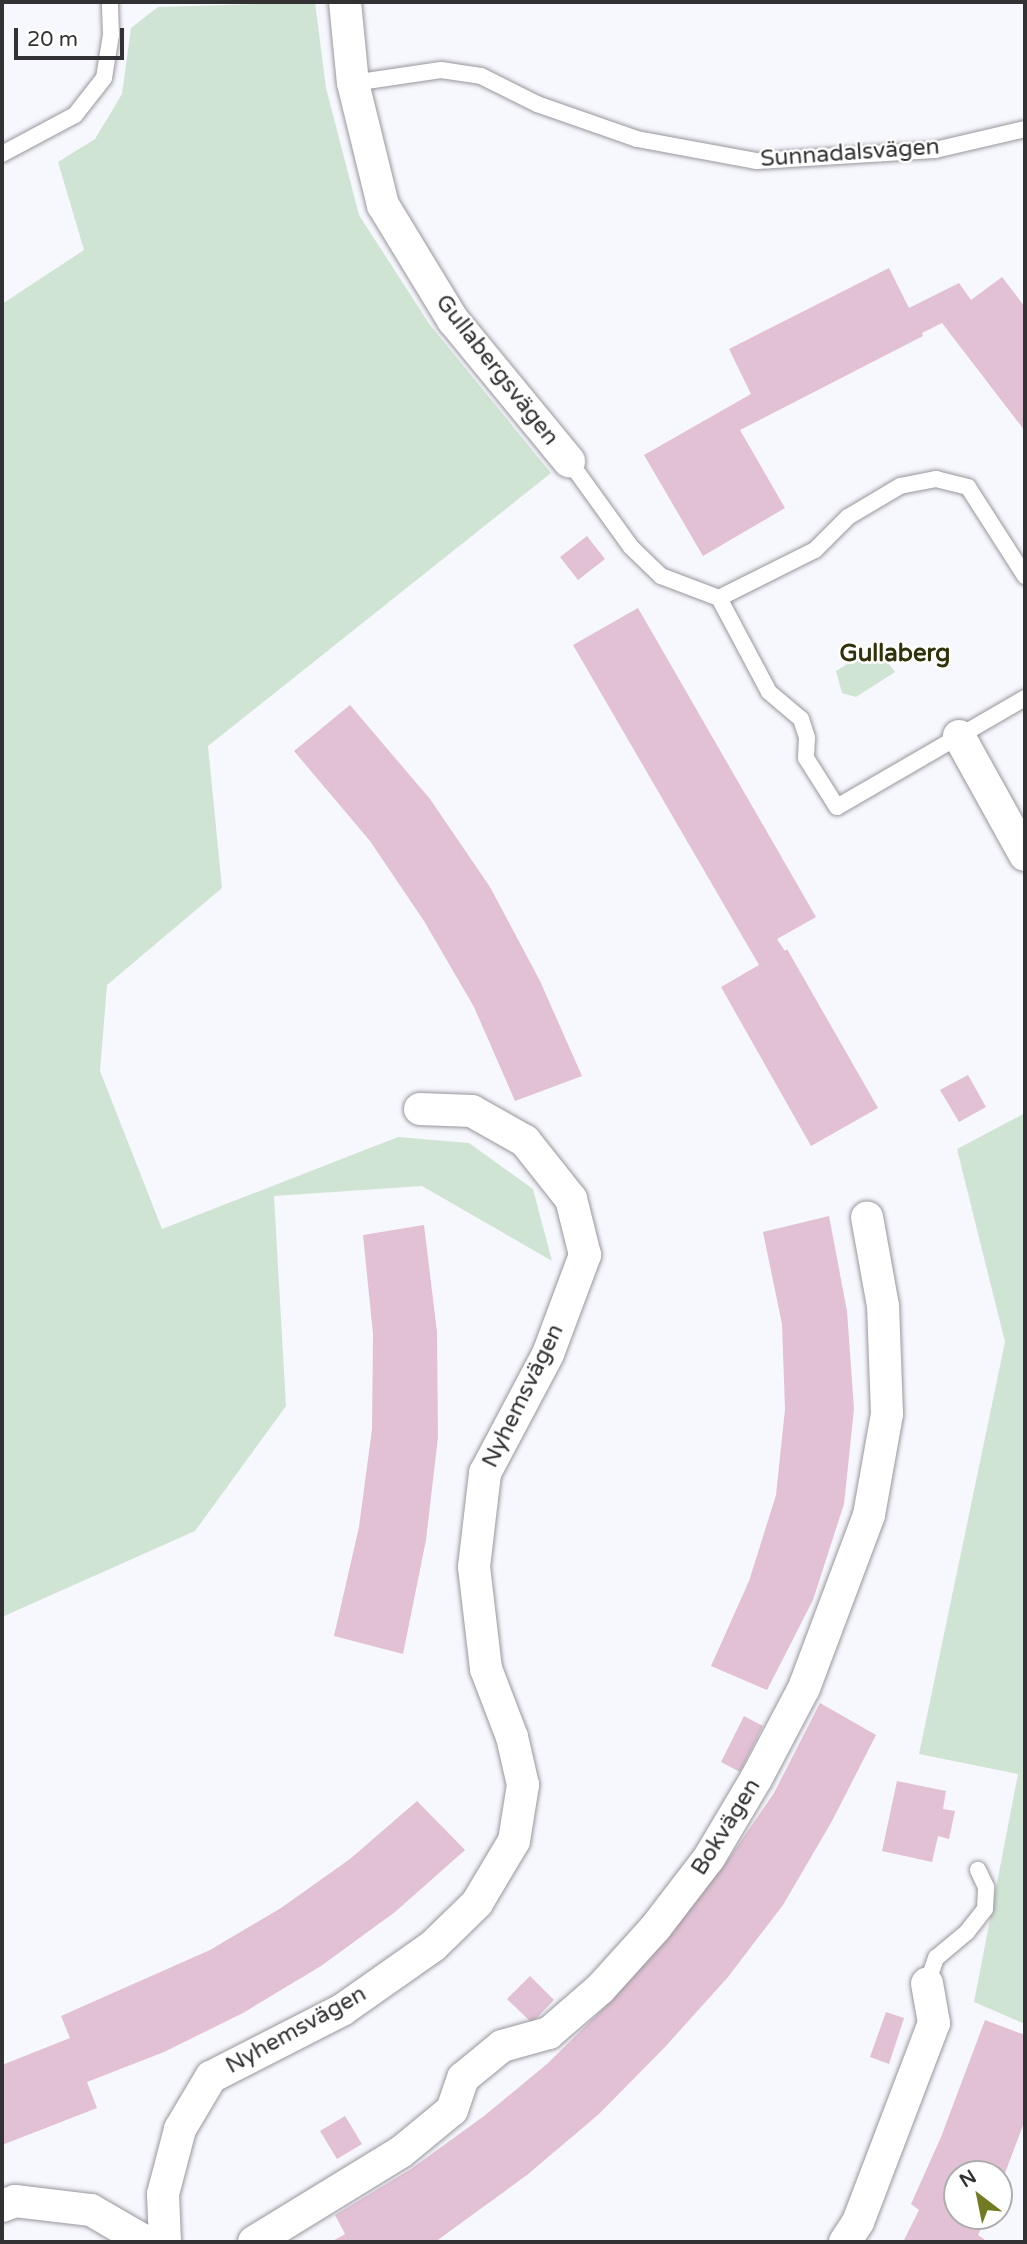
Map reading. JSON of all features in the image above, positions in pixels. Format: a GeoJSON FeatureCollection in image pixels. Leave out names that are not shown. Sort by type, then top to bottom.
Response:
{"type":"FeatureCollection","features":[{"type":"Feature","properties":{"kind":"street","name":"Gullabergsvägen"},"geometry":{"type":"LineString","coordinates":[[345,2],[353,83],[383,205],[453,320],[569,461]]}},
{"type":"Feature","properties":{"kind":"street"},"geometry":{"type":"LineString","coordinates":[[959,736],[1025,855]]}},
{"type":"Feature","properties":{"kind":"street","name":"Nyhemsvägen"},"geometry":{"type":"LineString","coordinates":[[165,2242],[163,2194],[180,2129],[211,2077],[341,2010],[433,1946],[477,1903],[514,1841],[523,1785],[512,1737],[486,1669],[474,1567],[485,1473],[548,1354],[585,1255],[570,1199],[525,1141],[472,1111],[420,1109]]}},
{"type":"Feature","properties":{"kind":"street","name":"Bokvägen"},"geometry":{"type":"LineString","coordinates":[[254,2242],[401,2152],[452,2110],[463,2078],[502,2046],[549,2033],[600,1989],[656,1927],[709,1858],[756,1779],[804,1688],[869,1516],[887,1414],[883,1306],[867,1217]]}},
{"type":"Feature","properties":{"kind":"street"},"geometry":{"type":"LineString","coordinates":[[845,2242],[859,2222],[934,2023],[927,1984]]}},
{"type":"Feature","properties":{"kind":"street"},"geometry":{"type":"LineString","coordinates":[[2,2206],[15,2201],[91,2210],[146,2242]]}},
{"type":"Feature","properties":{"kind":"lane"},"geometry":{"type":"LineString","coordinates":[[2,154],[75,115],[104,78],[111,35],[110,2]]}},
{"type":"Feature","properties":{"kind":"lane","name":"Sunnadalsvägen"},"geometry":{"type":"LineString","coordinates":[[353,83],[441,70],[481,76],[537,104],[638,139],[757,161],[935,150],[1025,129]]}},
{"type":"Feature","properties":{"kind":"lane","name":"Gullabergsvägen"},"geometry":{"type":"LineString","coordinates":[[569,461],[631,547],[661,576],[719,598]]}},
{"type":"Feature","properties":{"kind":"lane"},"geometry":{"type":"LineString","coordinates":[[1025,576],[968,487],[936,479],[900,486],[848,517],[815,550],[719,598],[769,692],[802,719],[807,738],[806,758],[837,807],[1025,698]]}},
{"type":"Feature","properties":{"kind":"lane"},"geometry":{"type":"LineString","coordinates":[[927,1984],[936,1958],[967,1932],[985,1909],[986,1887],[978,1870]]}},
{"type":"Feature","properties":{"kind":"green space"},"geometry":{"type":"Polygon","coordinates":[[[315,2],[326,88],[359,215],[430,325],[551,473],[208,746],[222,888],[107,985],[100,1071],[162,1229],[398,1137],[469,1143],[533,1189],[552,1261],[422,1186],[274,1196],[286,1406],[195,1531],[2,1617],[2,304],[84,250],[58,162],[95,139],[122,94],[131,28],[158,7],[315,2]]]}},
{"type":"Feature","properties":{"kind":"green space"},"geometry":{"type":"Polygon","coordinates":[[[875,646],[895,672],[856,697],[842,693],[836,671],[875,646]]]}},
{"type":"Feature","properties":{"kind":"green space"},"geometry":{"type":"Polygon","coordinates":[[[1025,1113],[1025,2024],[974,2002],[1018,1774],[919,1754],[1005,1342],[957,1149],[1025,1113]]]}},
{"type":"Feature","properties":{"kind":"building"},"geometry":{"type":"Polygon","coordinates":[[[889,268],[909,308],[959,283],[971,300],[1002,277],[1025,307],[1025,431],[942,323],[922,333],[923,336],[740,430],[785,508],[703,556],[644,455],[751,394],[729,349],[889,268]]]}},
{"type":"Feature","properties":{"kind":"building"},"geometry":{"type":"Polygon","coordinates":[[[587,536],[605,559],[578,580],[560,557],[587,536]]]}},
{"type":"Feature","properties":{"kind":"building"},"geometry":{"type":"Polygon","coordinates":[[[638,608],[816,917],[777,939],[785,951],[787,949],[878,1108],[811,1146],[721,987],[759,965],[573,645],[638,608]]]}},
{"type":"Feature","properties":{"kind":"building"},"geometry":{"type":"Polygon","coordinates":[[[350,705],[430,799],[490,887],[540,981],[582,1076],[515,1101],[474,1007],[424,921],[370,841],[294,751],[350,705]]]}},
{"type":"Feature","properties":{"kind":"building"},"geometry":{"type":"Polygon","coordinates":[[[968,1075],[986,1107],[959,1122],[940,1090],[968,1075]]]}},
{"type":"Feature","properties":{"kind":"building"},"geometry":{"type":"Polygon","coordinates":[[[829,1216],[847,1311],[854,1409],[844,1504],[813,1600],[767,1690],[711,1666],[749,1581],[776,1495],[785,1409],[782,1324],[763,1232],[829,1216]]]}},
{"type":"Feature","properties":{"kind":"building"},"geometry":{"type":"Polygon","coordinates":[[[424,1225],[437,1332],[438,1437],[426,1540],[403,1654],[334,1636],[359,1527],[372,1429],[373,1334],[363,1235],[424,1225]]]}},
{"type":"Feature","properties":{"kind":"building"},"geometry":{"type":"Polygon","coordinates":[[[820,1703],[876,1735],[832,1821],[783,1905],[728,1977],[665,2047],[599,2114],[527,2175],[435,2242],[331,2242],[345,2234],[335,2215],[411,2169],[484,2116],[547,2064],[610,2002],[725,1864],[774,1793],[820,1703]]]}},
{"type":"Feature","properties":{"kind":"building"},"geometry":{"type":"Polygon","coordinates":[[[744,1716],[763,1726],[740,1772],[721,1762],[744,1716]]]}},
{"type":"Feature","properties":{"kind":"building"},"geometry":{"type":"Polygon","coordinates":[[[897,1781],[946,1791],[943,1809],[955,1811],[949,1839],[938,1836],[932,1862],[882,1851],[897,1781]]]}},
{"type":"Feature","properties":{"kind":"building"},"geometry":{"type":"Polygon","coordinates":[[[417,1801],[465,1850],[395,1912],[321,1966],[243,2013],[164,2052],[87,2082],[97,2108],[2,2145],[2,2065],[70,2038],[61,2016],[210,1950],[281,1908],[350,1859],[417,1801]]]}},
{"type":"Feature","properties":{"kind":"building"},"geometry":{"type":"Polygon","coordinates":[[[530,1976],[554,2000],[532,2023],[507,1999],[530,1976]]]}},
{"type":"Feature","properties":{"kind":"building"},"geometry":{"type":"Polygon","coordinates":[[[886,2012],[904,2018],[889,2064],[870,2057],[886,2012]]]}},
{"type":"Feature","properties":{"kind":"building"},"geometry":{"type":"Polygon","coordinates":[[[985,2020],[1025,2035],[1025,2120],[1010,2160],[943,2160],[943,2230],[980,2230],[978,2235],[984,2242],[903,2242],[919,2210],[911,2204],[941,2137],[985,2020]]]}},
{"type":"Feature","properties":{"kind":"building"},"geometry":{"type":"Polygon","coordinates":[[[345,2116],[362,2144],[337,2159],[320,2131],[345,2116]]]}},
{"type":"Feature","properties":{"kind":"district","name":"Gullaberg"},"geometry":{"type":"Point","coordinates":[895,654]}}]}
